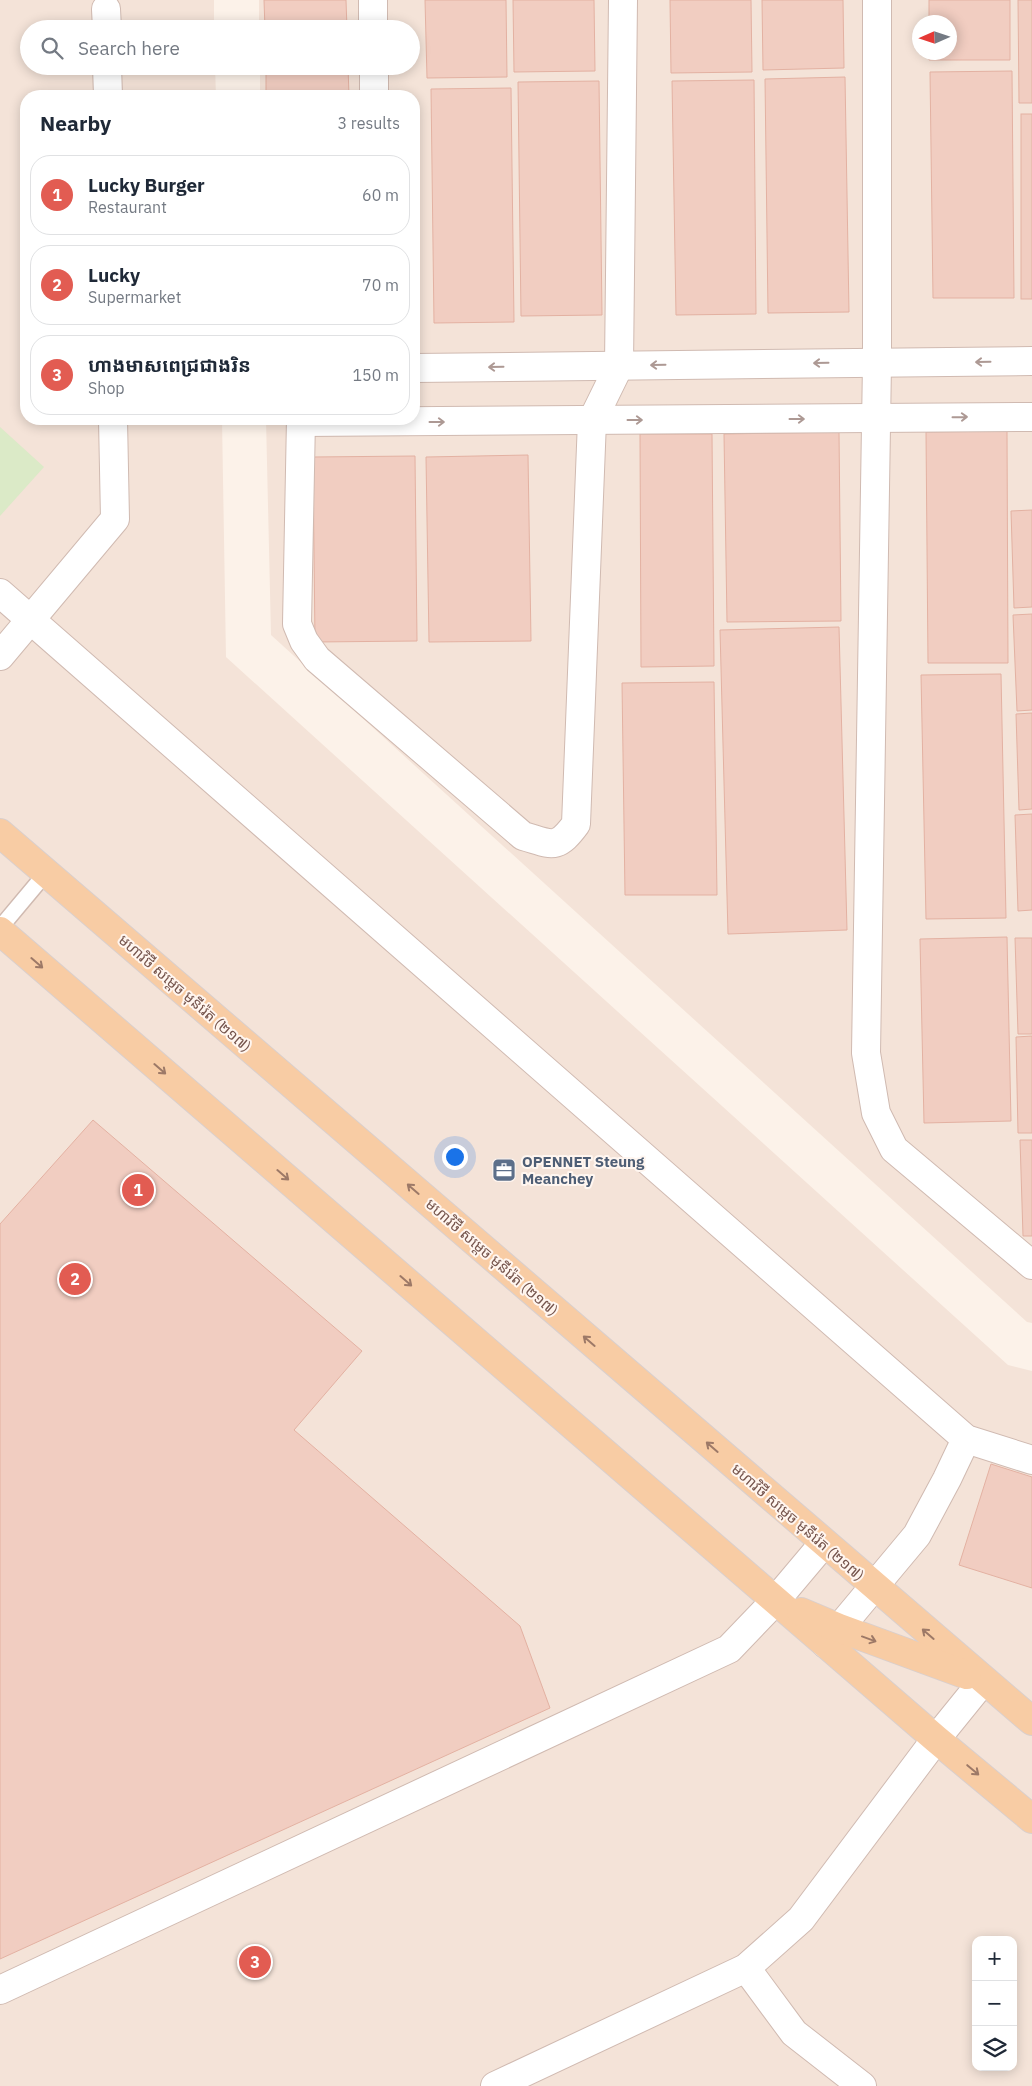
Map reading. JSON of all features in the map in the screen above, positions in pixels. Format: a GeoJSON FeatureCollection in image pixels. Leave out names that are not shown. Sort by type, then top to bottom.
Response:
{"type":"FeatureCollection","features":[{"type":"Feature","properties":{"kind":"main road","name":"មហាវិថី សម្តេច មុនីរ៉េត (២១៧)"},"geometry":{"type":"LineString","coordinates":[[0,833],[1032,1722]]}},
{"type":"Feature","properties":{"kind":"main road","name":"មហាវិថី សម្តេច មុនីរ៉េត (២១៧)"},"geometry":{"type":"LineString","coordinates":[[0,929],[776,1600],[833,1636],[936,1739],[1032,1819]]}},
{"type":"Feature","properties":{"kind":"main road","name":"មហាវិថី សម្តេច មុនីរ៉េត (២១៧)"},"geometry":{"type":"LineString","coordinates":[[833,1636],[1032,1697]]}},
{"type":"Feature","properties":{"kind":"street"},"geometry":{"type":"LineString","coordinates":[[373,0],[373,20]]}},
{"type":"Feature","properties":{"kind":"street"},"geometry":{"type":"LineString","coordinates":[[301,425],[297,624],[304,641],[317,659],[523,836],[552,844],[565,839],[576,824],[592,421],[619,366],[623,0]]}},
{"type":"Feature","properties":{"kind":"street"},"geometry":{"type":"LineString","coordinates":[[877,0],[877,418],[866,1054],[876,1113],[894,1149],[1032,1264]]}},
{"type":"Feature","properties":{"kind":"street"},"geometry":{"type":"LineString","coordinates":[[107,75],[108,90]]}},
{"type":"Feature","properties":{"kind":"street"},"geometry":{"type":"LineString","coordinates":[[374,75],[374,90]]}},
{"type":"Feature","properties":{"kind":"street"},"geometry":{"type":"LineString","coordinates":[[420,368],[1032,361]]}},
{"type":"Feature","properties":{"kind":"street"},"geometry":{"type":"LineString","coordinates":[[420,420],[592,421],[1032,417]]}},
{"type":"Feature","properties":{"kind":"street"},"geometry":{"type":"LineString","coordinates":[[0,656],[115,519],[113,425]]}},
{"type":"Feature","properties":{"kind":"street"},"geometry":{"type":"LineString","coordinates":[[0,593],[966,1439],[1032,1460]]}},
{"type":"Feature","properties":{"kind":"street"},"geometry":{"type":"LineString","coordinates":[[833,1636],[917,1535],[966,1439]]}},
{"type":"Feature","properties":{"kind":"street"},"geometry":{"type":"LineString","coordinates":[[0,1990],[729,1649],[776,1600],[824,1543]]}},
{"type":"Feature","properties":{"kind":"street"},"geometry":{"type":"LineString","coordinates":[[495,2086],[746,1968],[801,1919],[936,1739],[983,1681]]}},
{"type":"Feature","properties":{"kind":"street"},"geometry":{"type":"LineString","coordinates":[[746,1968],[794,2033],[862,2086]]}},
{"type":"Feature","properties":{"kind":"lane"},"geometry":{"type":"LineString","coordinates":[[0,929],[46,873]]}},
{"type":"Feature","properties":{"kind":"shaded area"},"geometry":{"type":"Polygon","coordinates":[[[0,0],[214,0],[214,20],[20,20],[20,75],[215,75],[216,90],[20,90],[20,425],[222,425],[226,657],[1008,1365],[1032,1371],[1032,2086],[0,2086],[0,0]]]}},
{"type":"Feature","properties":{"kind":"shaded area"},"geometry":{"type":"Polygon","coordinates":[[[259,0],[1032,0],[1032,1323],[1027,1322],[271,635],[266,425],[420,425],[420,90],[260,90],[260,75],[420,75],[420,20],[259,20],[259,0]]]}},
{"type":"Feature","properties":{"kind":"green space"},"geometry":{"type":"Polygon","coordinates":[[[0,427],[44,467],[0,516],[0,427]]]}},
{"type":"Feature","properties":{"kind":"building"},"geometry":{"type":"Polygon","coordinates":[[[264,0],[346,0],[347,20],[265,20],[264,0]]]}},
{"type":"Feature","properties":{"kind":"building"},"geometry":{"type":"Polygon","coordinates":[[[425,0],[506,0],[507,77],[427,78],[425,0]]]}},
{"type":"Feature","properties":{"kind":"building"},"geometry":{"type":"Polygon","coordinates":[[[513,0],[594,0],[595,71],[514,72],[513,0]]]}},
{"type":"Feature","properties":{"kind":"building"},"geometry":{"type":"Polygon","coordinates":[[[670,0],[751,0],[752,72],[671,73],[670,0]]]}},
{"type":"Feature","properties":{"kind":"building"},"geometry":{"type":"Polygon","coordinates":[[[762,0],[843,0],[844,68],[763,70],[762,0]]]}},
{"type":"Feature","properties":{"kind":"building"},"geometry":{"type":"Polygon","coordinates":[[[929,0],[1010,0],[1010,60],[957,60],[957,15],[929,15],[929,0]]]}},
{"type":"Feature","properties":{"kind":"building"},"geometry":{"type":"Polygon","coordinates":[[[1018,0],[1032,0],[1032,103],[1019,103],[1018,0]]]}},
{"type":"Feature","properties":{"kind":"building"},"geometry":{"type":"Polygon","coordinates":[[[1012,71],[1014,298],[933,298],[930,72],[1012,71]]]}},
{"type":"Feature","properties":{"kind":"building"},"geometry":{"type":"Polygon","coordinates":[[[266,75],[348,75],[349,90],[266,90],[266,75]]]}},
{"type":"Feature","properties":{"kind":"building"},"geometry":{"type":"Polygon","coordinates":[[[845,77],[849,312],[768,313],[765,79],[845,77]]]}},
{"type":"Feature","properties":{"kind":"building"},"geometry":{"type":"Polygon","coordinates":[[[754,80],[756,314],[676,315],[672,81],[754,80]]]}},
{"type":"Feature","properties":{"kind":"building"},"geometry":{"type":"Polygon","coordinates":[[[599,81],[602,315],[521,316],[518,82],[599,81]]]}},
{"type":"Feature","properties":{"kind":"building"},"geometry":{"type":"Polygon","coordinates":[[[511,88],[514,322],[434,323],[431,89],[511,88]]]}},
{"type":"Feature","properties":{"kind":"building"},"geometry":{"type":"Polygon","coordinates":[[[1021,114],[1032,114],[1032,299],[1021,299],[1021,114]]]}},
{"type":"Feature","properties":{"kind":"building"},"geometry":{"type":"Polygon","coordinates":[[[1007,431],[1008,663],[928,663],[926,432],[1007,431]]]}},
{"type":"Feature","properties":{"kind":"building"},"geometry":{"type":"Polygon","coordinates":[[[839,432],[841,621],[727,622],[724,434],[839,432]]]}},
{"type":"Feature","properties":{"kind":"building"},"geometry":{"type":"Polygon","coordinates":[[[640,434],[712,434],[714,666],[641,667],[640,434]]]}},
{"type":"Feature","properties":{"kind":"building"},"geometry":{"type":"Polygon","coordinates":[[[528,455],[531,641],[429,642],[426,457],[528,455]]]}},
{"type":"Feature","properties":{"kind":"building"},"geometry":{"type":"Polygon","coordinates":[[[415,456],[417,641],[315,642],[313,457],[415,456]]]}},
{"type":"Feature","properties":{"kind":"building"},"geometry":{"type":"Polygon","coordinates":[[[1032,510],[1032,607],[1014,608],[1011,511],[1032,510]]]}},
{"type":"Feature","properties":{"kind":"building"},"geometry":{"type":"Polygon","coordinates":[[[1032,614],[1032,710],[1017,711],[1013,615],[1032,614]]]}},
{"type":"Feature","properties":{"kind":"building"},"geometry":{"type":"Polygon","coordinates":[[[839,627],[847,930],[728,934],[720,630],[839,627]]]}},
{"type":"Feature","properties":{"kind":"building"},"geometry":{"type":"Polygon","coordinates":[[[1001,674],[1006,918],[926,919],[921,675],[1001,674]]]}},
{"type":"Feature","properties":{"kind":"building"},"geometry":{"type":"Polygon","coordinates":[[[714,682],[717,895],[625,895],[622,683],[714,682]]]}},
{"type":"Feature","properties":{"kind":"building"},"geometry":{"type":"Polygon","coordinates":[[[1032,713],[1032,809],[1019,810],[1016,714],[1032,713]]]}},
{"type":"Feature","properties":{"kind":"building"},"geometry":{"type":"Polygon","coordinates":[[[1032,814],[1032,910],[1018,911],[1015,815],[1032,814]]]}},
{"type":"Feature","properties":{"kind":"building"},"geometry":{"type":"Polygon","coordinates":[[[1007,937],[1011,1121],[924,1123],[920,939],[1007,937]]]}},
{"type":"Feature","properties":{"kind":"building"},"geometry":{"type":"Polygon","coordinates":[[[1015,938],[1032,938],[1032,1034],[1018,1034],[1015,938]]]}},
{"type":"Feature","properties":{"kind":"building"},"geometry":{"type":"Polygon","coordinates":[[[1032,1036],[1032,1133],[1018,1133],[1016,1037],[1032,1036]]]}},
{"type":"Feature","properties":{"kind":"building"},"geometry":{"type":"Polygon","coordinates":[[[93,1120],[362,1351],[294,1430],[520,1626],[550,1708],[0,1959],[0,1224],[93,1120]]]}},
{"type":"Feature","properties":{"kind":"building"},"geometry":{"type":"Polygon","coordinates":[[[1020,1140],[1032,1140],[1032,1236],[1023,1236],[1020,1140]]]}},
{"type":"Feature","properties":{"kind":"building"},"geometry":{"type":"Polygon","coordinates":[[[991,1464],[1032,1477],[1032,1588],[959,1565],[991,1464]]]}},
{"type":"Feature","properties":{"kind":"place","name":"OPENNET Steung Meanchey"},"geometry":{"type":"Point","coordinates":[504,1170]}},
{"type":"Feature","properties":{"kind":"place","name":"Lucky Burger"},"geometry":{"type":"Point","coordinates":[138,1190]}},
{"type":"Feature","properties":{"kind":"place","name":"Lucky"},"geometry":{"type":"Point","coordinates":[75,1279]}},
{"type":"Feature","properties":{"kind":"place","name":"ហាងមាសពេជ្រជាងរិន"},"geometry":{"type":"Point","coordinates":[255,1962]}}]}
